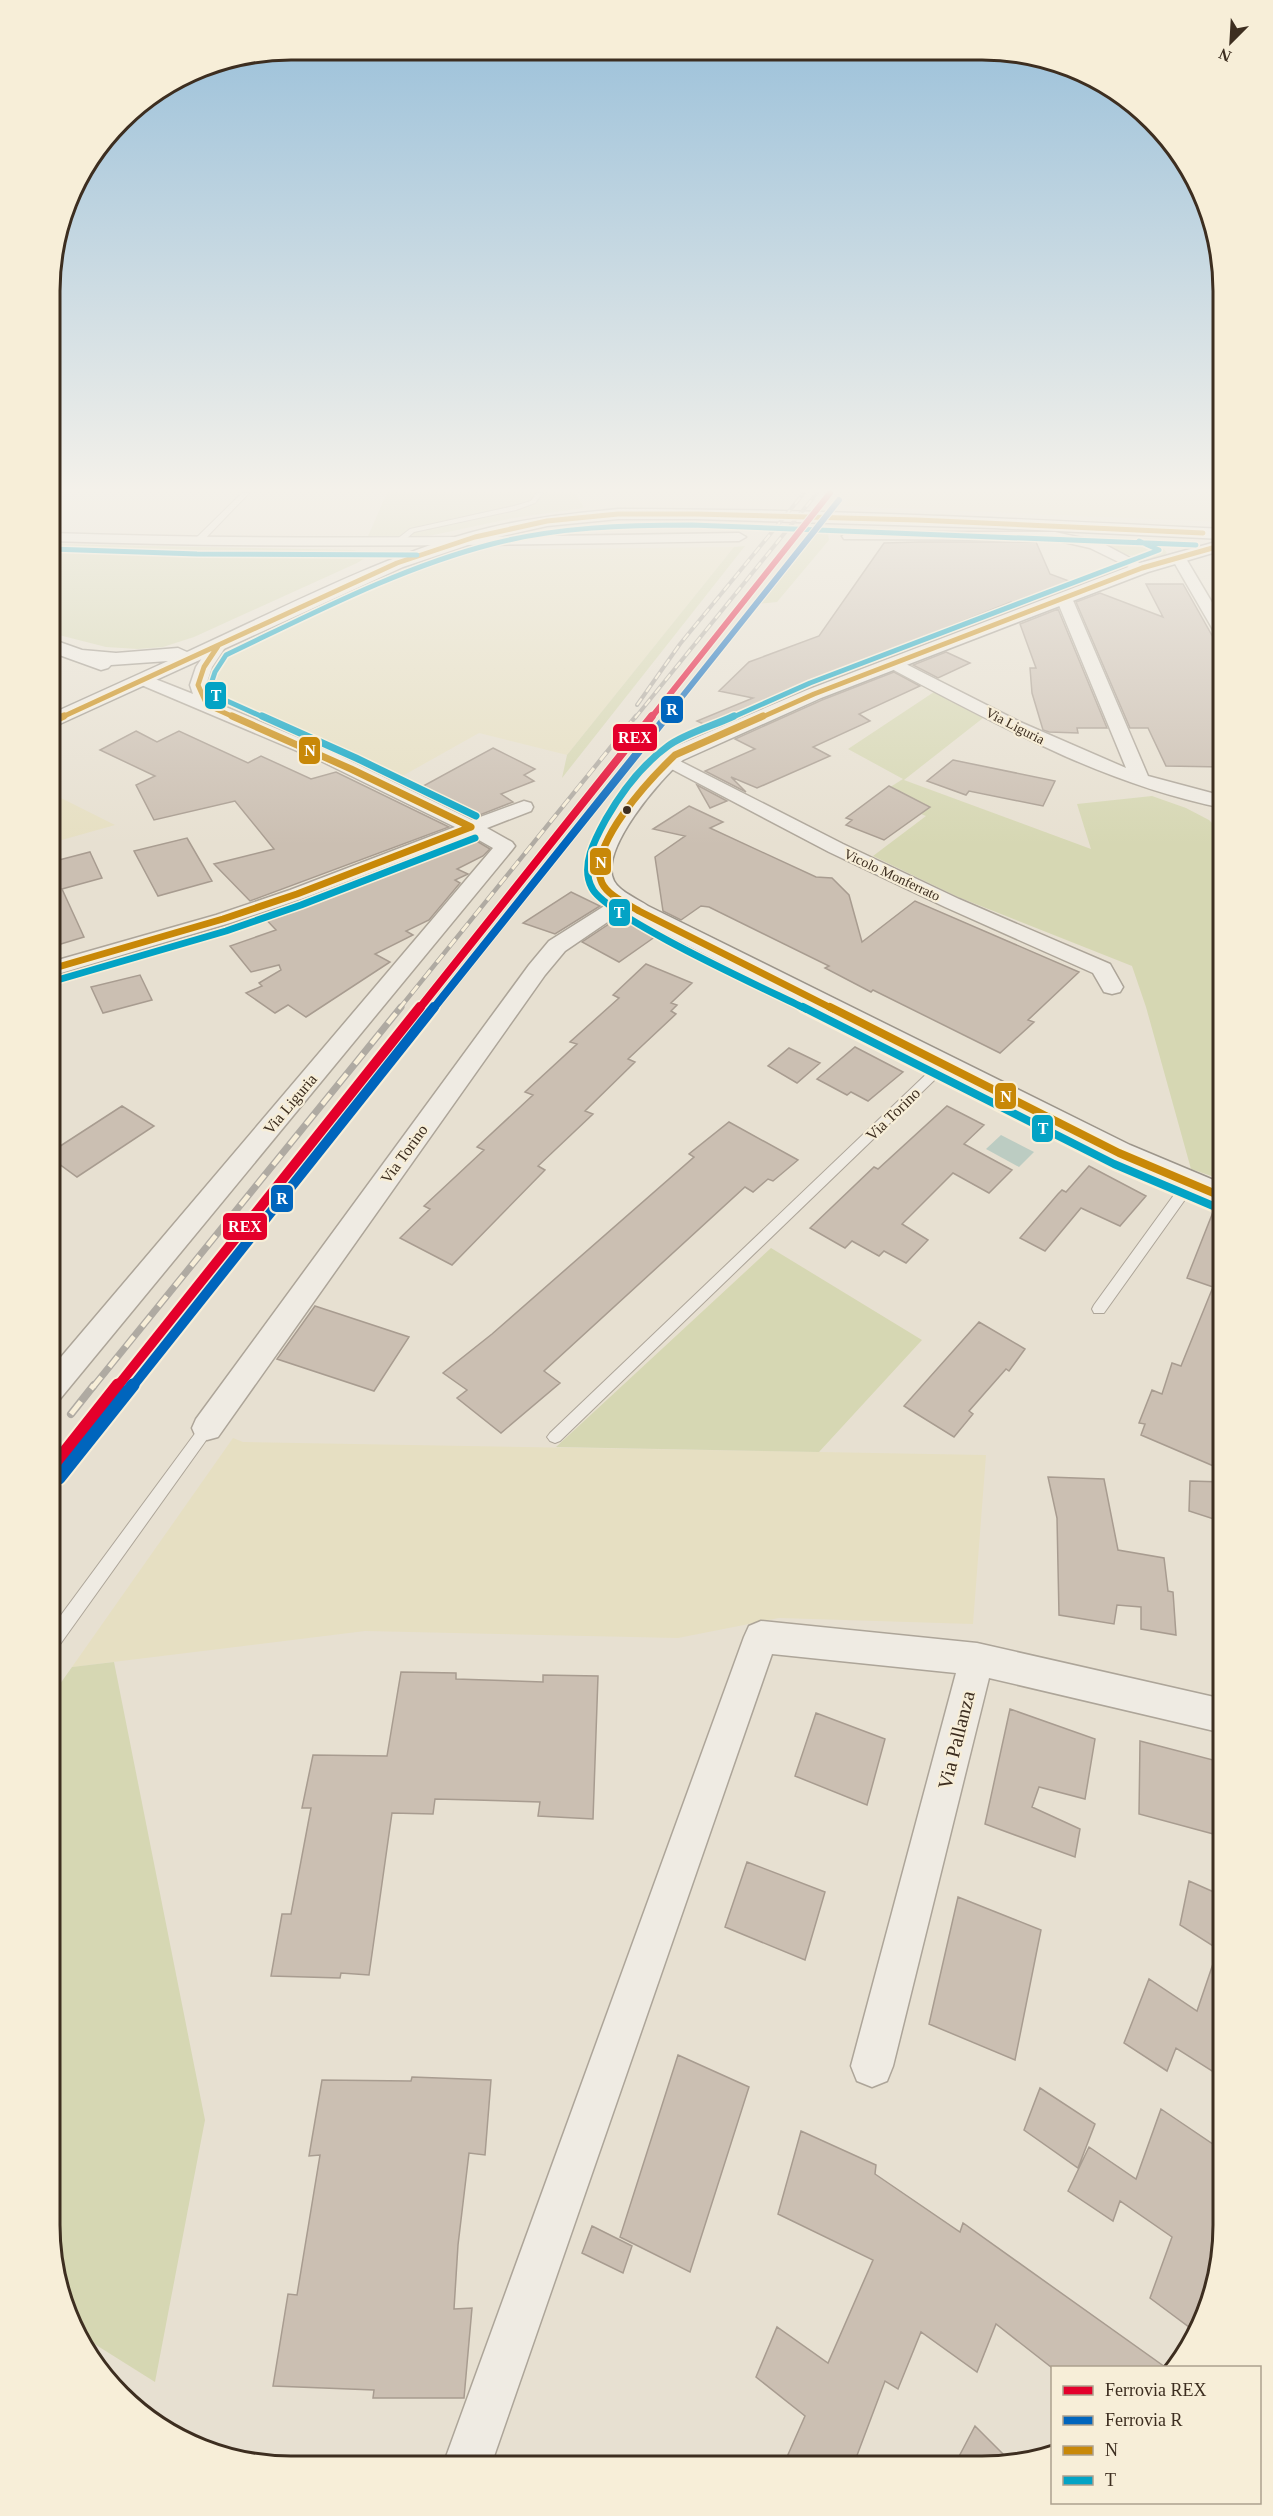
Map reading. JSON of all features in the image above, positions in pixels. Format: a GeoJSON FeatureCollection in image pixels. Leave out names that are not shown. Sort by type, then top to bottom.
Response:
{"type":"FeatureCollection","features":[{"type":"Feature","properties":{"kind":"main road"},"geometry":{"type":"LineString","coordinates":[[60,717],[294,610]]}},
{"type":"Feature","properties":{"kind":"main road"},"geometry":{"type":"LineString","coordinates":[[1032,610],[720,734],[668,760],[631,805],[602,849],[599,868],[601,881],[610,892],[624,902],[1119,1153],[1213,1193]]}},
{"type":"Feature","properties":{"kind":"main road"},"geometry":{"type":"LineString","coordinates":[[82,656],[137,659],[218,646]]}},
{"type":"Feature","properties":{"kind":"main road"},"geometry":{"type":"LineString","coordinates":[[60,648],[145,680]]}},
{"type":"Feature","properties":{"kind":"main road"},"geometry":{"type":"LineString","coordinates":[[60,710],[82,684],[85,672],[82,656]]}},
{"type":"Feature","properties":{"kind":"street"},"geometry":{"type":"LineString","coordinates":[[1069,610],[1140,779]]}},
{"type":"Feature","properties":{"kind":"street"},"geometry":{"type":"LineString","coordinates":[[207,705],[198,685],[204,667],[218,646]]}},
{"type":"Feature","properties":{"kind":"street","name":"Via Liguria"},"geometry":{"type":"LineString","coordinates":[[894,664],[1062,750],[1140,779],[1213,800]]}},
{"type":"Feature","properties":{"kind":"street"},"geometry":{"type":"LineString","coordinates":[[145,680],[351,769],[471,827]]}},
{"type":"Feature","properties":{"kind":"street","name":"Vicolo Monferrato"},"geometry":{"type":"LineString","coordinates":[[668,760],[836,848],[952,903],[1102,969],[1112,987]]}},
{"type":"Feature","properties":{"kind":"street"},"geometry":{"type":"LineString","coordinates":[[60,966],[234,915],[524,807]]}},
{"type":"Feature","properties":{"kind":"street","name":"Via Liguria"},"geometry":{"type":"LineString","coordinates":[[60,1379],[505,846],[471,827]]}},
{"type":"Feature","properties":{"kind":"street","name":"Via Torino"},"geometry":{"type":"LineString","coordinates":[[207,1428],[537,970],[557,946],[624,902]]}},
{"type":"Feature","properties":{"kind":"street"},"geometry":{"type":"LineString","coordinates":[[470,2456],[761,1637],[977,1659],[1213,1714]]}},
{"type":"Feature","properties":{"kind":"street","name":"Via Pallanza"},"geometry":{"type":"LineString","coordinates":[[872,2066],[977,1659]]}},
{"type":"Feature","properties":{"kind":"lane","name":"Via Torino"},"geometry":{"type":"LineString","coordinates":[[555,1437],[944,1065]]}},
{"type":"Feature","properties":{"kind":"lane"},"geometry":{"type":"LineString","coordinates":[[1099,1309],[1189,1184]]}},
{"type":"Feature","properties":{"kind":"lane"},"geometry":{"type":"LineString","coordinates":[[60,1630],[207,1428]]}},
{"type":"Feature","properties":{"kind":"shaded area"},"geometry":{"type":"Polygon","coordinates":[[[316,610],[683,610],[567,755],[479,733],[397,779],[234,703],[218,691],[215,684],[218,669],[225,659],[245,645],[316,610]]]}},
{"type":"Feature","properties":{"kind":"shaded area"},"geometry":{"type":"Polygon","coordinates":[[[60,798],[115,825],[60,840],[60,798]]]}},
{"type":"Feature","properties":{"kind":"shaded area"},"geometry":{"type":"Polygon","coordinates":[[[1001,1135],[1034,1152],[1019,1167],[986,1149],[1001,1135]]]}},
{"type":"Feature","properties":{"kind":"shaded area"},"geometry":{"type":"Polygon","coordinates":[[[233,1438],[243,1442],[986,1455],[973,1624],[779,1618],[678,1638],[365,1631],[72,1667],[233,1438]]]}},
{"type":"Feature","properties":{"kind":"green space"},"geometry":{"type":"Polygon","coordinates":[[[60,610],[253,610],[194,637],[163,647],[138,649],[106,647],[60,635],[60,610]]]}},
{"type":"Feature","properties":{"kind":"green space"},"geometry":{"type":"Polygon","coordinates":[[[683,610],[694,610],[562,778],[567,755],[683,610]]]}},
{"type":"Feature","properties":{"kind":"green space"},"geometry":{"type":"Polygon","coordinates":[[[934,692],[983,718],[904,780],[1091,849],[1077,804],[1152,796],[1186,808],[1213,824],[1213,1177],[1191,1169],[1146,1007],[1132,966],[958,897],[873,856],[926,816],[876,796],[903,779],[848,749],[934,692]]]}},
{"type":"Feature","properties":{"kind":"green space"},"geometry":{"type":"Polygon","coordinates":[[[771,1248],[922,1340],[819,1452],[556,1447],[771,1248]]]}},
{"type":"Feature","properties":{"kind":"green space"},"geometry":{"type":"Polygon","coordinates":[[[114,1662],[205,2120],[155,2382],[92,2342],[72,2300],[64,2270],[60,2240],[60,1684],[72,1667],[114,1662]]]}},
{"type":"Feature","properties":{"kind":"building"},"geometry":{"type":"Polygon","coordinates":[[[837,610],[990,610],[918,639],[925,642],[806,688],[712,728],[697,721],[753,698],[719,691],[749,662],[819,636],[837,610]]]}},
{"type":"Feature","properties":{"kind":"building"},"geometry":{"type":"Polygon","coordinates":[[[1059,610],[1107,728],[1077,728],[1078,733],[1043,730],[1032,693],[1030,668],[1036,668],[1020,624],[1059,610]]]}},
{"type":"Feature","properties":{"kind":"building"},"geometry":{"type":"Polygon","coordinates":[[[1080,610],[1146,610],[1163,617],[1160,610],[1198,610],[1213,637],[1213,767],[1166,766],[1148,728],[1130,728],[1080,610]]]}},
{"type":"Feature","properties":{"kind":"building"},"geometry":{"type":"Polygon","coordinates":[[[946,652],[970,663],[938,678],[913,665],[946,652]]]}},
{"type":"Feature","properties":{"kind":"building"},"geometry":{"type":"Polygon","coordinates":[[[894,672],[920,686],[859,714],[870,721],[813,747],[830,756],[757,788],[731,777],[746,792],[705,771],[755,749],[735,739],[822,700],[894,672]]]}},
{"type":"Feature","properties":{"kind":"building"},"geometry":{"type":"Polygon","coordinates":[[[136,731],[157,742],[179,731],[248,763],[261,756],[311,779],[336,772],[449,827],[250,901],[214,864],[274,849],[235,801],[154,820],[136,785],[155,776],[100,750],[136,731]]]}},
{"type":"Feature","properties":{"kind":"building"},"geometry":{"type":"Polygon","coordinates":[[[493,748],[535,769],[524,775],[534,781],[501,794],[513,802],[472,818],[416,790],[493,748]]]}},
{"type":"Feature","properties":{"kind":"building"},"geometry":{"type":"Polygon","coordinates":[[[953,760],[1055,781],[1043,806],[969,791],[966,795],[927,781],[953,760]]]}},
{"type":"Feature","properties":{"kind":"building"},"geometry":{"type":"Polygon","coordinates":[[[697,785],[727,801],[710,808],[697,785]]]}},
{"type":"Feature","properties":{"kind":"building"},"geometry":{"type":"Polygon","coordinates":[[[889,786],[930,807],[884,840],[846,825],[852,820],[846,818],[889,786]]]}},
{"type":"Feature","properties":{"kind":"building"},"geometry":{"type":"Polygon","coordinates":[[[689,806],[723,822],[710,828],[816,877],[832,878],[849,895],[862,942],[915,901],[1079,972],[1028,1020],[1034,1022],[1000,1053],[873,990],[871,992],[825,968],[829,966],[709,907],[701,906],[681,920],[663,911],[655,857],[685,836],[653,829],[689,806]]]}},
{"type":"Feature","properties":{"kind":"building"},"geometry":{"type":"Polygon","coordinates":[[[470,837],[490,849],[483,856],[457,869],[468,874],[455,880],[460,883],[429,920],[406,931],[413,935],[375,954],[390,962],[306,1017],[288,1005],[275,1013],[246,993],[262,986],[259,983],[281,970],[279,965],[251,972],[230,946],[276,930],[262,915],[470,837]]]}},
{"type":"Feature","properties":{"kind":"building"},"geometry":{"type":"Polygon","coordinates":[[[187,838],[212,881],[158,896],[134,851],[187,838]]]}},
{"type":"Feature","properties":{"kind":"building"},"geometry":{"type":"Polygon","coordinates":[[[90,852],[102,878],[62,889],[84,937],[60,944],[60,860],[90,852]]]}},
{"type":"Feature","properties":{"kind":"building"},"geometry":{"type":"Polygon","coordinates":[[[571,892],[600,906],[555,934],[523,923],[571,892]]]}},
{"type":"Feature","properties":{"kind":"building"},"geometry":{"type":"Polygon","coordinates":[[[621,916],[659,934],[619,962],[582,942],[621,916]]]}},
{"type":"Feature","properties":{"kind":"building"},"geometry":{"type":"Polygon","coordinates":[[[646,964],[692,983],[671,1003],[677,1005],[671,1011],[676,1014],[628,1059],[635,1062],[585,1111],[593,1114],[538,1166],[545,1170],[452,1265],[400,1238],[430,1209],[424,1206],[484,1150],[477,1147],[533,1095],[525,1092],[577,1044],[570,1042],[619,998],[613,995],[646,964]]]}},
{"type":"Feature","properties":{"kind":"building"},"geometry":{"type":"Polygon","coordinates":[[[140,975],[152,1000],[103,1013],[91,987],[140,975]]]}},
{"type":"Feature","properties":{"kind":"building"},"geometry":{"type":"Polygon","coordinates":[[[855,1047],[903,1072],[868,1101],[851,1092],[847,1095],[817,1079],[855,1047]]]}},
{"type":"Feature","properties":{"kind":"building"},"geometry":{"type":"Polygon","coordinates":[[[789,1048],[820,1063],[797,1083],[768,1066],[789,1048]]]}},
{"type":"Feature","properties":{"kind":"building"},"geometry":{"type":"Polygon","coordinates":[[[122,1106],[154,1126],[77,1177],[60,1165],[60,1146],[122,1106]]]}},
{"type":"Feature","properties":{"kind":"building"},"geometry":{"type":"Polygon","coordinates":[[[947,1106],[984,1125],[964,1144],[1012,1170],[989,1193],[953,1173],[902,1224],[928,1240],[906,1263],[884,1251],[879,1256],[852,1241],[845,1248],[810,1228],[874,1167],[878,1169],[947,1106]]]}},
{"type":"Feature","properties":{"kind":"building"},"geometry":{"type":"Polygon","coordinates":[[[729,1122],[798,1160],[773,1181],[768,1179],[753,1192],[745,1187],[544,1371],[560,1383],[501,1433],[457,1398],[467,1390],[443,1373],[492,1334],[694,1157],[689,1154],[729,1122]]]}},
{"type":"Feature","properties":{"kind":"building"},"geometry":{"type":"Polygon","coordinates":[[[1089,1166],[1146,1196],[1120,1226],[1081,1208],[1045,1251],[1020,1238],[1058,1194],[1062,1190],[1066,1192],[1089,1166]]]}},
{"type":"Feature","properties":{"kind":"building"},"geometry":{"type":"Polygon","coordinates":[[[1213,1212],[1213,1287],[1187,1278],[1213,1212]]]}},
{"type":"Feature","properties":{"kind":"building"},"geometry":{"type":"Polygon","coordinates":[[[1213,1287],[1213,1466],[1141,1435],[1145,1424],[1139,1423],[1152,1390],[1162,1394],[1172,1363],[1181,1366],[1213,1287]]]}},
{"type":"Feature","properties":{"kind":"building"},"geometry":{"type":"Polygon","coordinates":[[[315,1306],[409,1337],[374,1391],[277,1359],[315,1306]]]}},
{"type":"Feature","properties":{"kind":"building"},"geometry":{"type":"Polygon","coordinates":[[[979,1322],[1025,1349],[1009,1371],[1006,1369],[969,1411],[973,1414],[954,1437],[904,1406],[979,1322]]]}},
{"type":"Feature","properties":{"kind":"building"},"geometry":{"type":"Polygon","coordinates":[[[1048,1477],[1104,1479],[1118,1550],[1164,1558],[1168,1591],[1173,1592],[1176,1635],[1141,1629],[1141,1607],[1117,1605],[1114,1624],[1059,1615],[1057,1518],[1048,1477]]]}},
{"type":"Feature","properties":{"kind":"building"},"geometry":{"type":"Polygon","coordinates":[[[1190,1481],[1213,1482],[1213,1519],[1189,1511],[1190,1481]]]}},
{"type":"Feature","properties":{"kind":"building"},"geometry":{"type":"Polygon","coordinates":[[[401,1672],[456,1673],[456,1679],[543,1682],[543,1675],[598,1676],[593,1819],[538,1816],[540,1802],[476,1800],[435,1799],[433,1814],[392,1813],[369,1975],[341,1973],[340,1978],[271,1976],[282,1914],[291,1914],[311,1808],[302,1808],[313,1755],[387,1756],[401,1672]]]}},
{"type":"Feature","properties":{"kind":"building"},"geometry":{"type":"Polygon","coordinates":[[[1010,1709],[1095,1739],[1085,1799],[1039,1787],[1032,1807],[1080,1829],[1075,1857],[985,1824],[1010,1709]]]}},
{"type":"Feature","properties":{"kind":"building"},"geometry":{"type":"Polygon","coordinates":[[[816,1713],[885,1739],[867,1805],[795,1776],[816,1713]]]}},
{"type":"Feature","properties":{"kind":"building"},"geometry":{"type":"Polygon","coordinates":[[[1140,1741],[1213,1760],[1213,1834],[1139,1814],[1140,1741]]]}},
{"type":"Feature","properties":{"kind":"building"},"geometry":{"type":"Polygon","coordinates":[[[747,1862],[825,1892],[805,1960],[725,1927],[747,1862]]]}},
{"type":"Feature","properties":{"kind":"building"},"geometry":{"type":"Polygon","coordinates":[[[1189,1881],[1213,1892],[1213,1946],[1180,1925],[1189,1881]]]}},
{"type":"Feature","properties":{"kind":"building"},"geometry":{"type":"Polygon","coordinates":[[[958,1897],[1041,1930],[1015,2060],[929,2024],[958,1897]]]}},
{"type":"Feature","properties":{"kind":"building"},"geometry":{"type":"Polygon","coordinates":[[[1213,1964],[1213,2072],[1176,2048],[1167,2071],[1124,2043],[1149,1979],[1197,2011],[1213,1964]]]}},
{"type":"Feature","properties":{"kind":"building"},"geometry":{"type":"Polygon","coordinates":[[[678,2055],[749,2087],[690,2272],[620,2237],[678,2055]]]}},
{"type":"Feature","properties":{"kind":"building"},"geometry":{"type":"Polygon","coordinates":[[[412,2077],[491,2080],[485,2155],[469,2153],[458,2245],[454,2309],[472,2308],[464,2398],[373,2398],[374,2390],[273,2386],[288,2294],[297,2295],[320,2155],[309,2156],[322,2080],[411,2081],[412,2077]]]}},
{"type":"Feature","properties":{"kind":"building"},"geometry":{"type":"Polygon","coordinates":[[[1040,2088],[1095,2124],[1078,2168],[1024,2130],[1040,2088]]]}},
{"type":"Feature","properties":{"kind":"building"},"geometry":{"type":"Polygon","coordinates":[[[1161,2109],[1213,2144],[1213,2240],[1209,2270],[1201,2300],[1189,2327],[1150,2298],[1172,2237],[1120,2201],[1113,2221],[1068,2191],[1089,2147],[1136,2179],[1161,2109]]]}},
{"type":"Feature","properties":{"kind":"building"},"geometry":{"type":"Polygon","coordinates":[[[801,2131],[876,2165],[875,2174],[960,2232],[963,2223],[1164,2366],[1051,2367],[996,2324],[977,2372],[921,2332],[898,2389],[885,2381],[857,2456],[787,2456],[805,2416],[756,2377],[777,2327],[828,2363],[873,2260],[778,2214],[801,2131]]]}},
{"type":"Feature","properties":{"kind":"building"},"geometry":{"type":"Polygon","coordinates":[[[592,2226],[632,2246],[623,2273],[582,2253],[592,2226]]]}},
{"type":"Feature","properties":{"kind":"building"},"geometry":{"type":"Polygon","coordinates":[[[975,2426],[1004,2455],[997,2456],[959,2456],[975,2426]]]}},
{"type":"Feature","properties":{"kind":"railway"},"geometry":{"type":"LineString","coordinates":[[637,705],[680,644],[708,610]]}},
{"type":"Feature","properties":{"kind":"railway"},"geometry":{"type":"LineString","coordinates":[[635,718],[722,610]]}},
{"type":"Feature","properties":{"kind":"railway"},"geometry":{"type":"LineString","coordinates":[[399,1009],[636,716]]}},
{"type":"Feature","properties":{"kind":"railway"},"geometry":{"type":"LineString","coordinates":[[93,1387],[401,1007]]}},
{"type":"Feature","properties":{"kind":"railway"},"geometry":{"type":"LineString","coordinates":[[71,1414],[94,1385]]}},
{"type":"Feature","properties":{"kind":"rail line","name":"REX"},"geometry":{"type":"LineString","coordinates":[[60,1458],[736,610]]}},
{"type":"Feature","properties":{"kind":"rail line","name":"R"},"geometry":{"type":"LineString","coordinates":[[60,1477],[751,610]]}},
{"type":"Feature","properties":{"kind":"transit line","name":"N"},"geometry":{"type":"LineString","coordinates":[[60,718],[294,610]]}},
{"type":"Feature","properties":{"kind":"transit line","name":"T"},"geometry":{"type":"LineString","coordinates":[[319,610],[226,655],[215,672],[211,684],[216,696],[356,758],[476,816]]}},
{"type":"Feature","properties":{"kind":"transit line","name":"T"},"geometry":{"type":"LineString","coordinates":[[1000,610],[810,683],[669,745],[626,789],[599,831],[590,852],[587,871],[591,887],[610,907],[634,922],[1114,1164],[1213,1206]]}},
{"type":"Feature","properties":{"kind":"transit line","name":"N"},"geometry":{"type":"LineString","coordinates":[[1032,610],[814,694],[675,755],[637,796],[611,834],[599,869],[602,883],[614,895],[639,911],[1119,1153],[1213,1193]]}},
{"type":"Feature","properties":{"kind":"transit line","name":"N"},"geometry":{"type":"LineString","coordinates":[[218,646],[204,667],[198,685],[207,705],[351,769],[471,827]]}},
{"type":"Feature","properties":{"kind":"transit line","name":"N"},"geometry":{"type":"LineString","coordinates":[[60,966],[223,919],[297,894],[471,827]]}},
{"type":"Feature","properties":{"kind":"transit line","name":"T"},"geometry":{"type":"LineString","coordinates":[[60,979],[226,931],[301,905],[475,838]]}}]}
